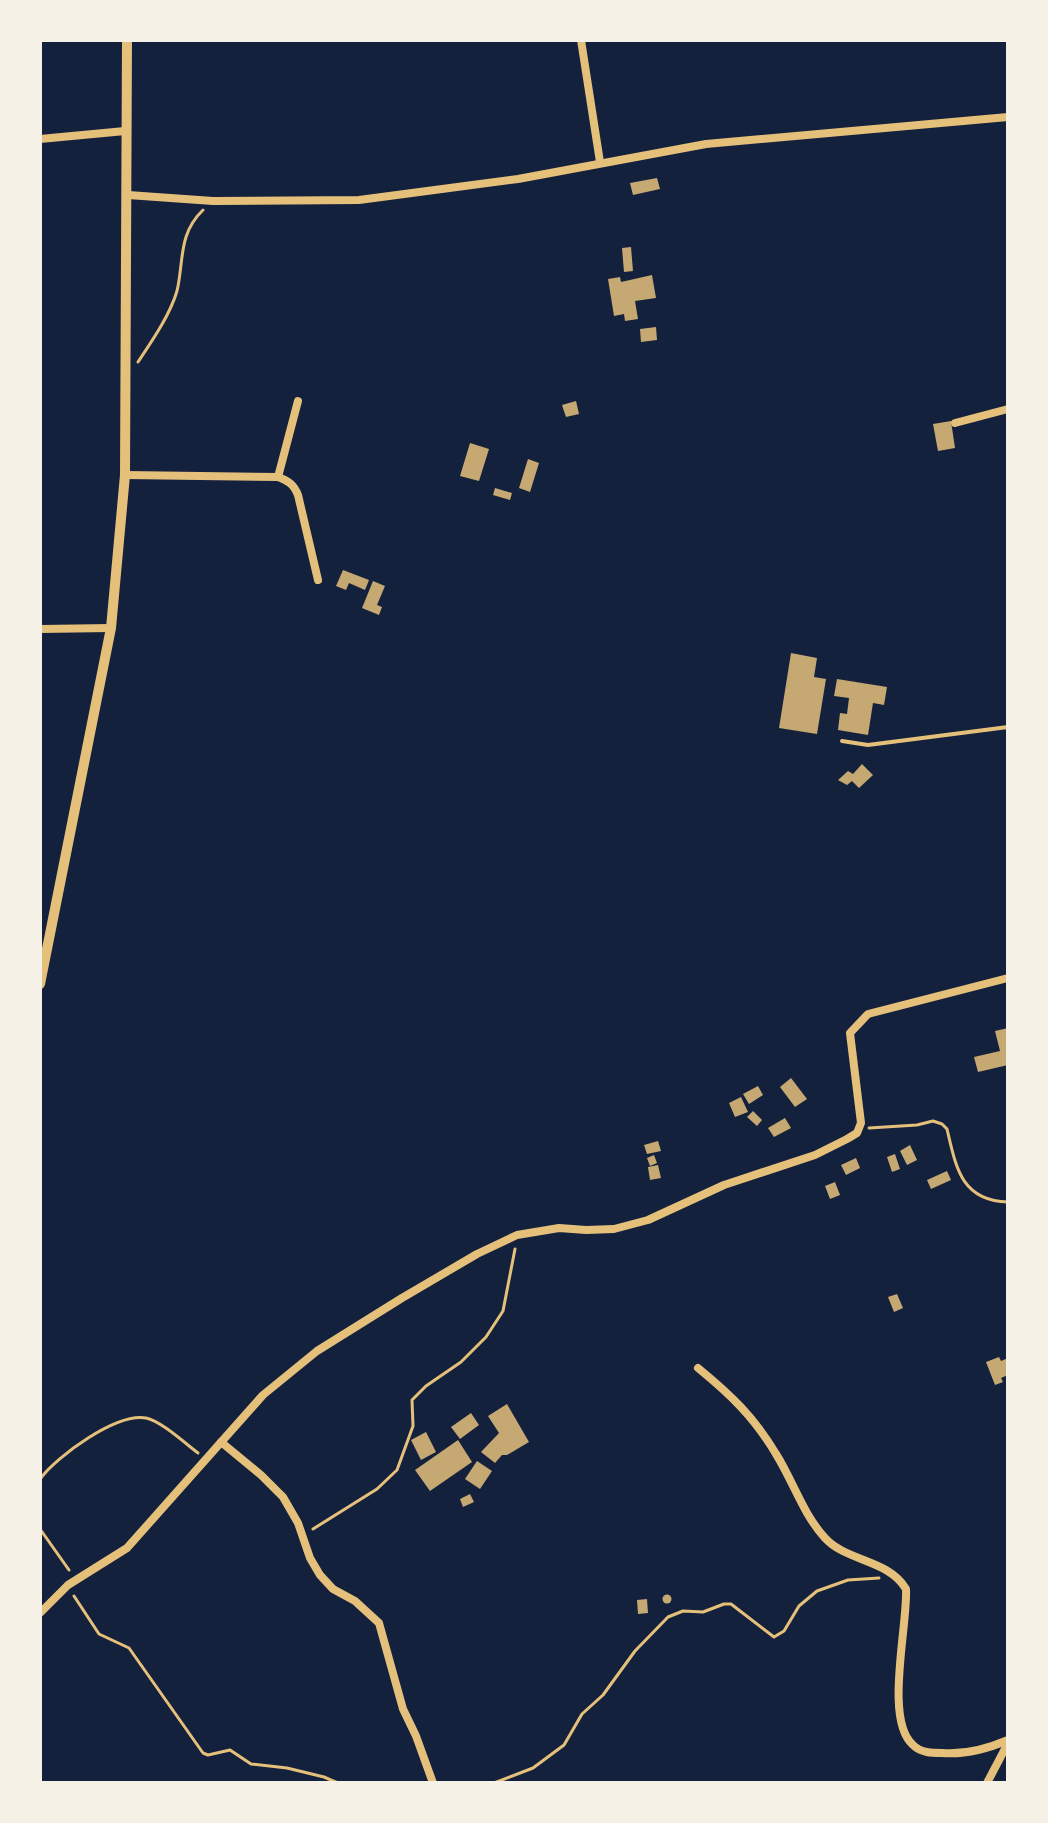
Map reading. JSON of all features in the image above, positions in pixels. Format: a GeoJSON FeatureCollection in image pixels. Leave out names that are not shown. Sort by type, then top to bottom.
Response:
{"type":"FeatureCollection","features":[{"type":"Feature","properties":{"kind":"street"},"geometry":{"type":"LineString","coordinates":[[40,984],[111,628],[125,475],[127,40]]}},
{"type":"Feature","properties":{"kind":"street"},"geometry":{"type":"LineString","coordinates":[[581,40],[600,162]]}},
{"type":"Feature","properties":{"kind":"street"},"geometry":{"type":"LineString","coordinates":[[128,195],[213,201],[359,200],[504,181],[730,141],[935,126],[1008,117]]}},
{"type":"Feature","properties":{"kind":"street"},"geometry":{"type":"LineString","coordinates":[[40,139],[125,131]]}},
{"type":"Feature","properties":{"kind":"street"},"geometry":{"type":"LineString","coordinates":[[278,477],[298,401]]}},
{"type":"Feature","properties":{"kind":"street"},"geometry":{"type":"LineString","coordinates":[[955,423],[1008,409]]}},
{"type":"Feature","properties":{"kind":"street"},"geometry":{"type":"LineString","coordinates":[[125,475],[278,477],[294,486],[298,495],[318,580]]}},
{"type":"Feature","properties":{"kind":"street"},"geometry":{"type":"LineString","coordinates":[[40,629],[111,628]]}},
{"type":"Feature","properties":{"kind":"street"},"geometry":{"type":"LineString","coordinates":[[40,1613],[72,1583],[127,1548],[263,1395],[317,1351],[477,1254],[517,1235],[559,1228],[614,1229],[648,1220],[724,1185],[815,1155],[847,1139],[860,1128],[850,1033],[860,1019],[902,1003],[1008,978]]}},
{"type":"Feature","properties":{"kind":"street"},"geometry":{"type":"LineString","coordinates":[[698,1368],[753,1417],[813,1524],[827,1540],[838,1550],[880,1566],[902,1581],[906,1589],[897,1682],[904,1732],[912,1745],[926,1752],[947,1754],[971,1752],[1008,1742]]}},
{"type":"Feature","properties":{"kind":"street"},"geometry":{"type":"LineString","coordinates":[[221,1442],[283,1497],[320,1575],[333,1589],[355,1601],[379,1623],[403,1709],[433,1783]]}},
{"type":"Feature","properties":{"kind":"street"},"geometry":{"type":"LineString","coordinates":[[987,1783],[1008,1742]]}},
{"type":"Feature","properties":{"kind":"lane"},"geometry":{"type":"LineString","coordinates":[[842,741],[868,745],[1008,727]]}},
{"type":"Feature","properties":{"kind":"path"},"geometry":{"type":"LineString","coordinates":[[124,381],[171,305],[188,229],[213,201]]}},
{"type":"Feature","properties":{"kind":"path"},"geometry":{"type":"LineString","coordinates":[[860,1128],[933,1121],[942,1124],[947,1129],[958,1171],[966,1184],[981,1198],[1008,1202]]}},
{"type":"Feature","properties":{"kind":"path"},"geometry":{"type":"LineString","coordinates":[[302,1534],[332,1519],[377,1489],[397,1470],[413,1426],[412,1400],[471,1353],[503,1311],[517,1235]]}},
{"type":"Feature","properties":{"kind":"path"},"geometry":{"type":"LineString","coordinates":[[40,1479],[62,1455],[98,1434],[117,1424],[146,1418],[206,1459]]}},
{"type":"Feature","properties":{"kind":"path"},"geometry":{"type":"LineString","coordinates":[[40,1529],[99,1634],[129,1648],[203,1753],[214,1754],[226,1749],[251,1764],[287,1768],[338,1783]]}},
{"type":"Feature","properties":{"kind":"path"},"geometry":{"type":"LineString","coordinates":[[494,1783],[533,1768],[564,1745],[577,1720],[603,1695],[625,1662],[668,1617],[683,1611],[703,1612],[731,1604],[774,1637],[784,1631],[799,1606],[817,1591],[848,1580],[870,1580],[891,1574]]}},
{"type":"Feature","properties":{"kind":"building"},"geometry":{"type":"Polygon","coordinates":[[[657,178],[660,189],[633,195],[630,183],[657,178]]]}},
{"type":"Feature","properties":{"kind":"building"},"geometry":{"type":"Polygon","coordinates":[[[631,247],[633,271],[624,272],[622,248],[631,247]]]}},
{"type":"Feature","properties":{"kind":"building"},"geometry":{"type":"Polygon","coordinates":[[[652,275],[656,298],[635,301],[638,319],[625,321],[624,314],[614,316],[608,279],[620,277],[621,282],[652,275]]]}},
{"type":"Feature","properties":{"kind":"building"},"geometry":{"type":"Polygon","coordinates":[[[656,327],[657,340],[641,342],[640,329],[656,327]]]}},
{"type":"Feature","properties":{"kind":"building"},"geometry":{"type":"Polygon","coordinates":[[[576,401],[579,414],[566,417],[562,405],[576,401]]]}},
{"type":"Feature","properties":{"kind":"building"},"geometry":{"type":"Polygon","coordinates":[[[951,421],[955,448],[938,451],[933,424],[951,421]]]}},
{"type":"Feature","properties":{"kind":"building"},"geometry":{"type":"Polygon","coordinates":[[[470,443],[489,449],[479,481],[460,476],[470,443]]]}},
{"type":"Feature","properties":{"kind":"building"},"geometry":{"type":"Polygon","coordinates":[[[528,459],[539,463],[530,492],[519,488],[528,459]]]}},
{"type":"Feature","properties":{"kind":"building"},"geometry":{"type":"Polygon","coordinates":[[[495,488],[512,493],[510,500],[493,495],[495,488]]]}},
{"type":"Feature","properties":{"kind":"building"},"geometry":{"type":"Polygon","coordinates":[[[343,570],[369,580],[365,590],[349,583],[346,590],[336,586],[343,570]]]}},
{"type":"Feature","properties":{"kind":"building"},"geometry":{"type":"Polygon","coordinates":[[[373,581],[385,586],[377,605],[382,607],[379,615],[362,608],[373,581]]]}},
{"type":"Feature","properties":{"kind":"building"},"geometry":{"type":"Polygon","coordinates":[[[791,653],[817,658],[814,677],[826,679],[817,734],[779,728],[791,653]]]}},
{"type":"Feature","properties":{"kind":"building"},"geometry":{"type":"Polygon","coordinates":[[[837,679],[887,687],[884,705],[873,703],[868,735],[838,730],[840,713],[847,714],[849,698],[834,696],[837,679]]]}},
{"type":"Feature","properties":{"kind":"building"},"geometry":{"type":"Polygon","coordinates":[[[862,764],[873,775],[859,788],[852,781],[847,785],[838,780],[848,771],[853,774],[862,764]]]}},
{"type":"Feature","properties":{"kind":"building"},"geometry":{"type":"Polygon","coordinates":[[[1008,1028],[1008,1065],[978,1072],[974,1057],[1000,1051],[995,1031],[1008,1028]]]}},
{"type":"Feature","properties":{"kind":"building"},"geometry":{"type":"Polygon","coordinates":[[[791,1078],[807,1099],[795,1107],[780,1087],[791,1078]]]}},
{"type":"Feature","properties":{"kind":"building"},"geometry":{"type":"Polygon","coordinates":[[[758,1086],[763,1095],[749,1104],[743,1094],[758,1086]]]}},
{"type":"Feature","properties":{"kind":"building"},"geometry":{"type":"Polygon","coordinates":[[[741,1097],[748,1112],[735,1117],[729,1103],[741,1097]]]}},
{"type":"Feature","properties":{"kind":"building"},"geometry":{"type":"Polygon","coordinates":[[[753,1111],[762,1120],[757,1126],[747,1117],[753,1111]]]}},
{"type":"Feature","properties":{"kind":"building"},"geometry":{"type":"Polygon","coordinates":[[[785,1118],[791,1128],[774,1137],[768,1128],[785,1118]]]}},
{"type":"Feature","properties":{"kind":"building"},"geometry":{"type":"Polygon","coordinates":[[[658,1141],[661,1151],[647,1154],[644,1145],[658,1141]]]}},
{"type":"Feature","properties":{"kind":"building"},"geometry":{"type":"Polygon","coordinates":[[[910,1145],[917,1160],[907,1165],[900,1151],[910,1145]]]}},
{"type":"Feature","properties":{"kind":"building"},"geometry":{"type":"Polygon","coordinates":[[[895,1154],[900,1169],[892,1172],[887,1157],[895,1154]]]}},
{"type":"Feature","properties":{"kind":"building"},"geometry":{"type":"Polygon","coordinates":[[[654,1155],[657,1163],[650,1166],[647,1158],[654,1155]]]}},
{"type":"Feature","properties":{"kind":"building"},"geometry":{"type":"Polygon","coordinates":[[[856,1158],[860,1168],[846,1175],[841,1165],[856,1158]]]}},
{"type":"Feature","properties":{"kind":"building"},"geometry":{"type":"Polygon","coordinates":[[[658,1165],[661,1178],[650,1180],[648,1167],[658,1165]]]}},
{"type":"Feature","properties":{"kind":"building"},"geometry":{"type":"Polygon","coordinates":[[[947,1171],[951,1180],[931,1189],[927,1180],[947,1171]]]}},
{"type":"Feature","properties":{"kind":"building"},"geometry":{"type":"Polygon","coordinates":[[[835,1182],[840,1195],[830,1199],[825,1186],[835,1182]]]}},
{"type":"Feature","properties":{"kind":"building"},"geometry":{"type":"Polygon","coordinates":[[[897,1294],[903,1308],[894,1312],[888,1297],[897,1294]]]}},
{"type":"Feature","properties":{"kind":"building"},"geometry":{"type":"Polygon","coordinates":[[[999,1357],[1001,1361],[1008,1358],[1008,1375],[1001,1378],[1003,1382],[995,1385],[986,1362],[999,1357]]]}},
{"type":"Feature","properties":{"kind":"building"},"geometry":{"type":"Polygon","coordinates":[[[507,1404],[529,1442],[502,1455],[495,1463],[481,1452],[499,1433],[488,1416],[507,1404]]]}},
{"type":"Feature","properties":{"kind":"building"},"geometry":{"type":"Polygon","coordinates":[[[471,1413],[479,1425],[460,1439],[451,1427],[471,1413]]]}},
{"type":"Feature","properties":{"kind":"building"},"geometry":{"type":"Polygon","coordinates":[[[426,1432],[436,1452],[421,1460],[411,1440],[426,1432]]]}},
{"type":"Feature","properties":{"kind":"building"},"geometry":{"type":"Polygon","coordinates":[[[458,1440],[472,1462],[430,1491],[415,1470],[458,1440]]]}},
{"type":"Feature","properties":{"kind":"building"},"geometry":{"type":"Polygon","coordinates":[[[477,1461],[492,1471],[480,1489],[465,1479],[477,1461]]]}},
{"type":"Feature","properties":{"kind":"building"},"geometry":{"type":"Polygon","coordinates":[[[470,1494],[474,1502],[463,1507],[460,1499],[470,1494]]]}},
{"type":"Feature","properties":{"kind":"building"},"geometry":{"type":"Polygon","coordinates":[[[667,1595],[671,1599],[667,1603],[663,1599],[667,1595]]]}},
{"type":"Feature","properties":{"kind":"building"},"geometry":{"type":"Polygon","coordinates":[[[647,1599],[648,1613],[638,1614],[637,1600],[647,1599]]]}}]}
